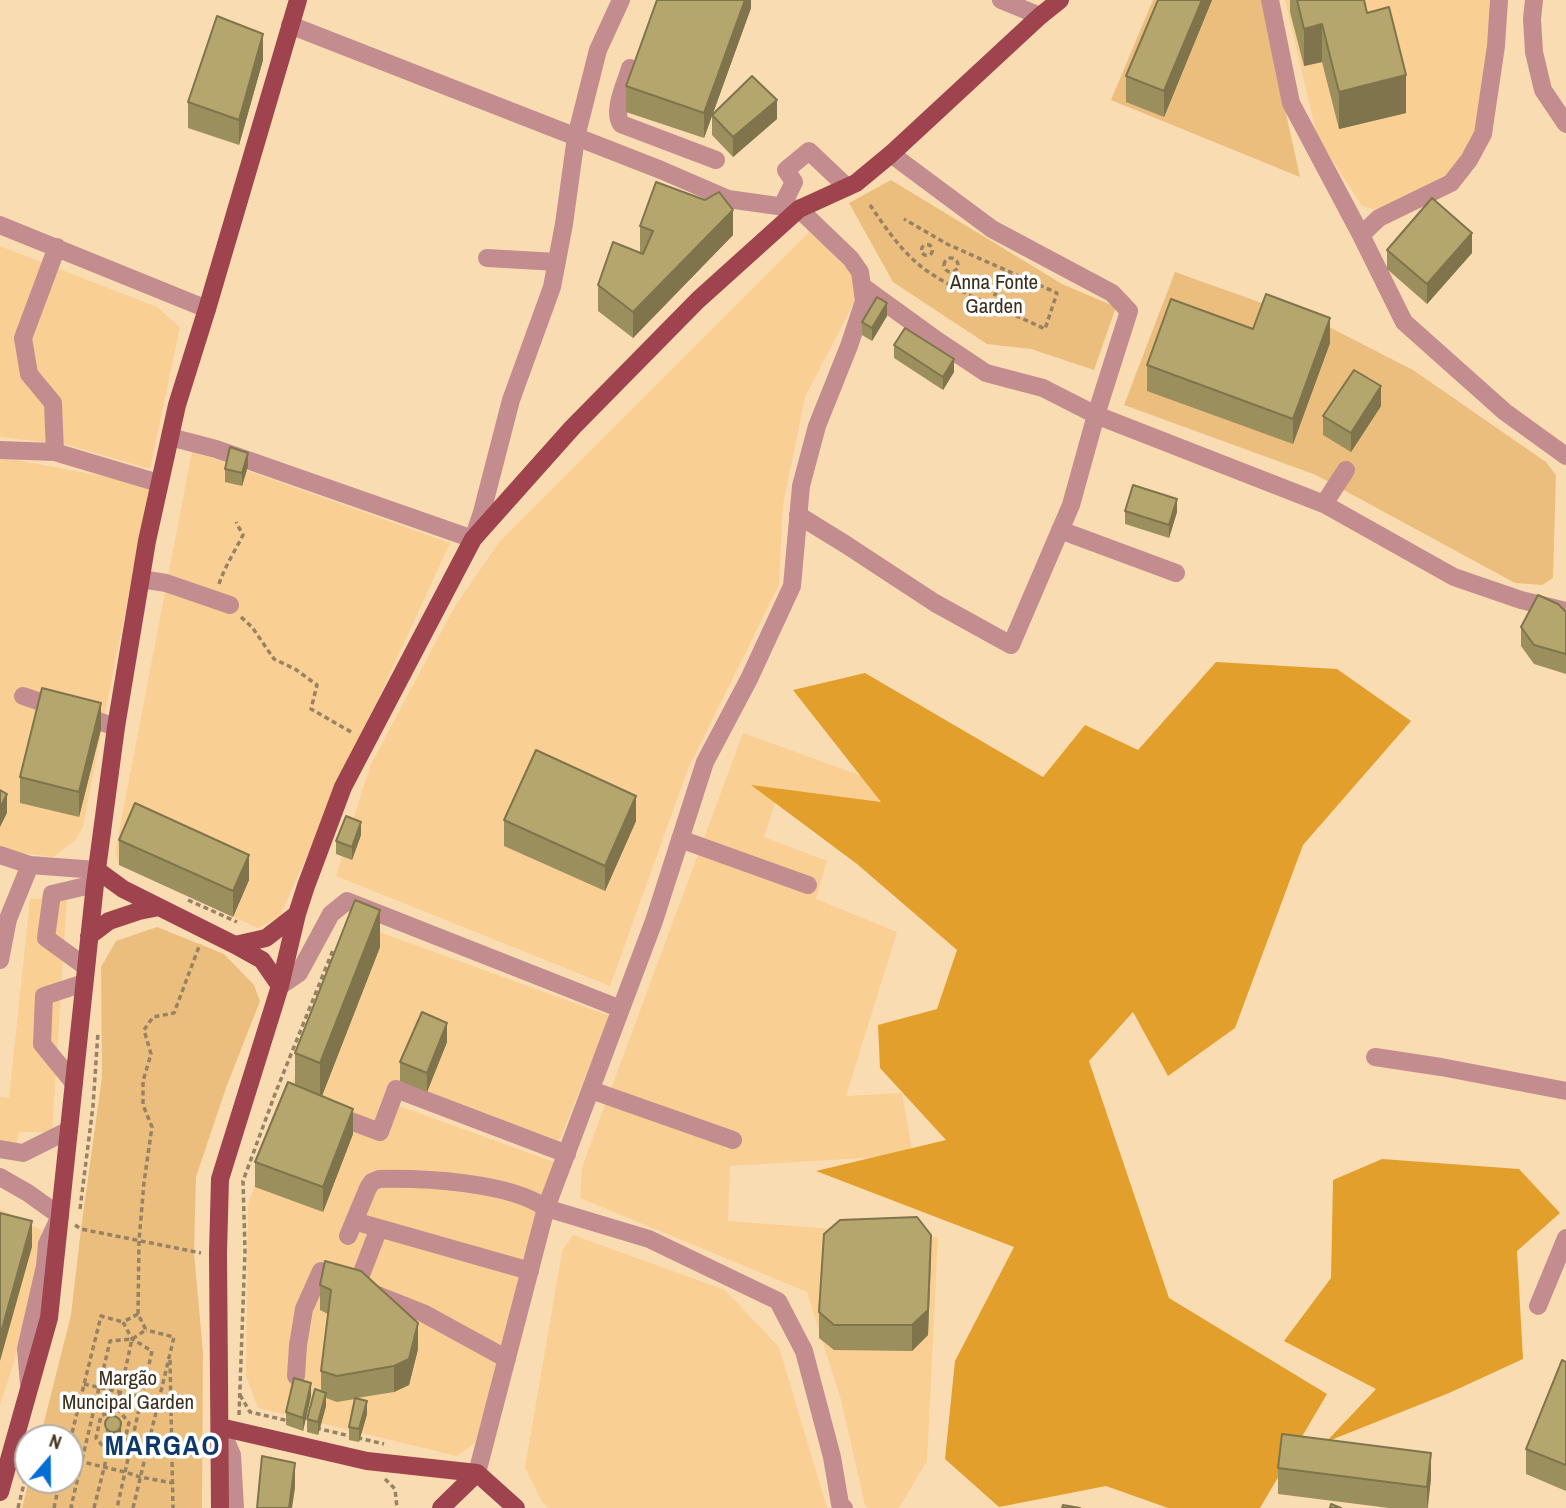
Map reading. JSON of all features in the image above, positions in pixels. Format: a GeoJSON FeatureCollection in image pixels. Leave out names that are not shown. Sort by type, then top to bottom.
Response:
{"type":"FeatureCollection","features":[{"type":"Feature","properties":{"kind":"main road"},"geometry":{"type":"LineString","coordinates":[[0,1492],[49,1318],[96,877],[116,727],[159,483],[177,405],[298,0]]}},
{"type":"Feature","properties":{"kind":"main road"},"geometry":{"type":"LineString","coordinates":[[220,1508],[220,1179],[280,986],[306,886],[343,787],[473,539],[572,428],[791,208],[856,183],[1060,0]]}},
{"type":"Feature","properties":{"kind":"main road"},"geometry":{"type":"LineString","coordinates":[[96,877],[262,960],[280,986]]}},
{"type":"Feature","properties":{"kind":"main road"},"geometry":{"type":"LineString","coordinates":[[89,936],[109,921],[159,907]]}},
{"type":"Feature","properties":{"kind":"main road"},"geometry":{"type":"LineString","coordinates":[[235,945],[266,938],[297,915]]}},
{"type":"Feature","properties":{"kind":"main road"},"geometry":{"type":"LineString","coordinates":[[219,1427],[367,1461],[477,1473],[516,1508]]}},
{"type":"Feature","properties":{"kind":"main road"},"geometry":{"type":"LineString","coordinates":[[441,1508],[477,1473]]}},
{"type":"Feature","properties":{"kind":"street"},"geometry":{"type":"LineString","coordinates":[[170,437],[216,449],[473,539],[511,400],[552,287],[576,137],[598,50],[621,0]]}},
{"type":"Feature","properties":{"kind":"street"},"geometry":{"type":"LineString","coordinates":[[1001,0],[1040,16]]}},
{"type":"Feature","properties":{"kind":"street"},"geometry":{"type":"LineString","coordinates":[[1270,0],[1291,103],[1404,322],[1505,412],[1566,456]]}},
{"type":"Feature","properties":{"kind":"street"},"geometry":{"type":"LineString","coordinates":[[1361,235],[1379,218],[1451,183],[1469,160],[1483,134],[1496,46],[1499,0]]}},
{"type":"Feature","properties":{"kind":"street"},"geometry":{"type":"LineString","coordinates":[[1534,0],[1534,52],[1543,90],[1566,124]]}},
{"type":"Feature","properties":{"kind":"street"},"geometry":{"type":"LineString","coordinates":[[290,25],[728,199],[791,208],[851,259],[860,272],[864,301],[817,426],[801,486],[792,586],[705,762],[654,921],[546,1208],[477,1473]]}},
{"type":"Feature","properties":{"kind":"street"},"geometry":{"type":"LineString","coordinates":[[631,68],[617,111],[618,119],[621,124],[708,157],[690,182]]}},
{"type":"Feature","properties":{"kind":"street"},"geometry":{"type":"LineString","coordinates":[[621,155],[631,128]]}},
{"type":"Feature","properties":{"kind":"street"},"geometry":{"type":"LineString","coordinates":[[648,165],[658,138]]}},
{"type":"Feature","properties":{"kind":"street"},"geometry":{"type":"LineString","coordinates":[[791,208],[794,182],[786,170],[808,151],[848,187]]}},
{"type":"Feature","properties":{"kind":"street"},"geometry":{"type":"LineString","coordinates":[[798,515],[935,603],[1011,645],[1071,505],[1129,311],[1112,293],[992,229],[891,154]]}},
{"type":"Feature","properties":{"kind":"street"},"geometry":{"type":"LineString","coordinates":[[0,225],[207,309]]}},
{"type":"Feature","properties":{"kind":"street"},"geometry":{"type":"LineString","coordinates":[[55,452],[53,403],[29,374],[23,338],[57,247]]}},
{"type":"Feature","properties":{"kind":"street"},"geometry":{"type":"LineString","coordinates":[[487,258],[557,262]]}},
{"type":"Feature","properties":{"kind":"street"},"geometry":{"type":"LineString","coordinates":[[862,286],[986,373],[1043,388],[1096,415],[1324,504],[1454,577],[1521,600],[1566,609]]}},
{"type":"Feature","properties":{"kind":"street"},"geometry":{"type":"LineString","coordinates":[[0,450],[55,452],[159,483]]}},
{"type":"Feature","properties":{"kind":"street"},"geometry":{"type":"LineString","coordinates":[[1324,504],[1346,470]]}},
{"type":"Feature","properties":{"kind":"street"},"geometry":{"type":"LineString","coordinates":[[1060,530],[1176,573]]}},
{"type":"Feature","properties":{"kind":"street"},"geometry":{"type":"LineString","coordinates":[[141,579],[166,583],[222,602]]}},
{"type":"Feature","properties":{"kind":"street"},"geometry":{"type":"LineString","coordinates":[[23,696],[116,727]]}},
{"type":"Feature","properties":{"kind":"street"},"geometry":{"type":"LineString","coordinates":[[680,839],[808,886]]}},
{"type":"Feature","properties":{"kind":"street"},"geometry":{"type":"LineString","coordinates":[[1,857],[96,877]]}},
{"type":"Feature","properties":{"kind":"street"},"geometry":{"type":"LineString","coordinates":[[0,960],[8,919],[30,865]]}},
{"type":"Feature","properties":{"kind":"street"},"geometry":{"type":"LineString","coordinates":[[74,1083],[42,1044],[44,996],[85,975],[46,938],[52,894],[96,877]]}},
{"type":"Feature","properties":{"kind":"street"},"geometry":{"type":"LineString","coordinates":[[280,986],[299,973],[331,914],[347,901],[621,1009]]}},
{"type":"Feature","properties":{"kind":"street"},"geometry":{"type":"LineString","coordinates":[[1375,1057],[1566,1091]]}},
{"type":"Feature","properties":{"kind":"street"},"geometry":{"type":"LineString","coordinates":[[345,1119],[380,1132],[396,1089],[566,1153]]}},
{"type":"Feature","properties":{"kind":"street"},"geometry":{"type":"LineString","coordinates":[[590,1090],[733,1140]]}},
{"type":"Feature","properties":{"kind":"street"},"geometry":{"type":"LineString","coordinates":[[0,1149],[23,1153],[69,1130]]}},
{"type":"Feature","properties":{"kind":"street"},"geometry":{"type":"LineString","coordinates":[[0,1177],[60,1216]]}},
{"type":"Feature","properties":{"kind":"street"},"geometry":{"type":"LineString","coordinates":[[530,1271],[379,1228],[351,1229],[368,1188],[372,1182],[379,1179],[429,1180],[514,1192],[546,1208],[649,1239],[778,1301],[804,1351],[832,1457],[840,1504],[844,1508]]}},
{"type":"Feature","properties":{"kind":"street"},"geometry":{"type":"LineString","coordinates":[[361,1275],[379,1228]]}},
{"type":"Feature","properties":{"kind":"street"},"geometry":{"type":"LineString","coordinates":[[1538,1306],[1566,1238]]}},
{"type":"Feature","properties":{"kind":"street"},"geometry":{"type":"LineString","coordinates":[[296,1376],[304,1309],[321,1271],[423,1313],[507,1359]]}},
{"type":"Feature","properties":{"kind":"street"},"geometry":{"type":"LineString","coordinates":[[219,1427],[232,1455],[235,1508]]}},
{"type":"Feature","properties":{"kind":"path"},"geometry":{"type":"LineString","coordinates":[[870,205],[892,238],[922,267],[966,294],[1045,329],[1057,293],[961,250],[904,219]]}},
{"type":"Feature","properties":{"kind":"path"},"geometry":{"type":"LineString","coordinates":[[923,254],[921,247],[929,245],[935,237]]}},
{"type":"Feature","properties":{"kind":"path"},"geometry":{"type":"LineString","coordinates":[[923,254],[931,253],[932,248],[929,245]]}},
{"type":"Feature","properties":{"kind":"path"},"geometry":{"type":"LineString","coordinates":[[955,260],[961,250]]}},
{"type":"Feature","properties":{"kind":"path"},"geometry":{"type":"LineString","coordinates":[[917,262],[923,254]]}},
{"type":"Feature","properties":{"kind":"path"},"geometry":{"type":"LineString","coordinates":[[949,258],[955,260],[957,269],[947,271],[945,261],[949,258]]}},
{"type":"Feature","properties":{"kind":"path"},"geometry":{"type":"LineString","coordinates":[[942,279],[947,271]]}},
{"type":"Feature","properties":{"kind":"path"},"geometry":{"type":"LineString","coordinates":[[990,304],[1005,271]]}},
{"type":"Feature","properties":{"kind":"path"},"geometry":{"type":"LineString","coordinates":[[236,522],[243,535],[224,569],[222,602],[252,627],[274,659],[295,669],[317,685],[311,709],[366,741]]}},
{"type":"Feature","properties":{"kind":"path"},"geometry":{"type":"LineString","coordinates":[[146,1330],[138,1314],[139,1241],[152,1127],[143,1105],[143,1082],[151,1054],[144,1030],[153,1017],[174,1013],[211,910],[237,922]]}},
{"type":"Feature","properties":{"kind":"path"},"geometry":{"type":"LineString","coordinates":[[238,1432],[244,1251],[243,1181],[333,949]]}},
{"type":"Feature","properties":{"kind":"path"},"geometry":{"type":"LineString","coordinates":[[79,1211],[93,1106],[98,1024]]}},
{"type":"Feature","properties":{"kind":"path"},"geometry":{"type":"LineString","coordinates":[[60,1216],[81,1229],[194,1252],[218,1253]]}},
{"type":"Feature","properties":{"kind":"path"},"geometry":{"type":"LineString","coordinates":[[76,1236],[78,1224]]}},
{"type":"Feature","properties":{"kind":"path"},"geometry":{"type":"LineString","coordinates":[[74,1424],[101,1317],[123,1322],[138,1314]]}},
{"type":"Feature","properties":{"kind":"path"},"geometry":{"type":"LineString","coordinates":[[117,1508],[152,1351],[132,1339],[123,1322]]}},
{"type":"Feature","properties":{"kind":"path"},"geometry":{"type":"LineString","coordinates":[[84,1450],[110,1341],[132,1339],[146,1330],[174,1337],[133,1508]]}},
{"type":"Feature","properties":{"kind":"path"},"geometry":{"type":"LineString","coordinates":[[94,1508],[108,1452],[124,1443],[129,1423],[117,1408],[132,1339]]}},
{"type":"Feature","properties":{"kind":"path"},"geometry":{"type":"LineString","coordinates":[[170,1353],[173,1508]]}},
{"type":"Feature","properties":{"kind":"path"},"geometry":{"type":"LineString","coordinates":[[84,1384],[159,1401]]}},
{"type":"Feature","properties":{"kind":"path"},"geometry":{"type":"LineString","coordinates":[[239,1393],[250,1412],[289,1421]]}},
{"type":"Feature","properties":{"kind":"path"},"geometry":{"type":"LineString","coordinates":[[108,1452],[96,1438],[101,1416],[117,1408]]}},
{"type":"Feature","properties":{"kind":"path"},"geometry":{"type":"LineString","coordinates":[[314,1428],[389,1445]]}},
{"type":"Feature","properties":{"kind":"path"},"geometry":{"type":"LineString","coordinates":[[84,1463],[173,1483]]}},
{"type":"Feature","properties":{"kind":"shaded area"},"geometry":{"type":"Polygon","coordinates":[[[1285,0],[1498,0],[1485,127],[1451,180],[1389,213],[1362,206],[1317,136],[1285,0]]]}},
{"type":"Feature","properties":{"kind":"shaded area"},"geometry":{"type":"Polygon","coordinates":[[[810,231],[854,276],[856,299],[805,397],[783,505],[779,585],[688,769],[610,986],[336,876],[370,766],[454,608],[499,542],[810,231]]]}},
{"type":"Feature","properties":{"kind":"shaded area"},"geometry":{"type":"Polygon","coordinates":[[[0,246],[157,307],[180,327],[150,469],[68,445],[0,437],[0,246]]]}},
{"type":"Feature","properties":{"kind":"shaded area"},"geometry":{"type":"Polygon","coordinates":[[[192,451],[450,543],[280,916],[258,928],[119,865],[115,853],[192,451]]]}},
{"type":"Feature","properties":{"kind":"shaded area"},"geometry":{"type":"Polygon","coordinates":[[[0,457],[150,485],[83,826],[76,840],[53,857],[5,851],[0,848],[0,457]]]}},
{"type":"Feature","properties":{"kind":"shaded area"},"geometry":{"type":"Polygon","coordinates":[[[1216,662],[1337,669],[1411,721],[1303,845],[1235,1028],[1168,1076],[1133,1012],[1089,1061],[1169,1298],[1327,1394],[1260,1508],[1168,1508],[1106,1486],[999,1507],[945,1459],[955,1361],[1014,1247],[816,1171],[946,1140],[880,1068],[878,1025],[937,1009],[957,950],[857,864],[751,785],[881,802],[793,690],[865,673],[1043,777],[1085,725],[1138,750],[1216,662]]]}},
{"type":"Feature","properties":{"kind":"shaded area"},"geometry":{"type":"Polygon","coordinates":[[[743,733],[884,784],[869,826],[778,794],[764,837],[827,861],[816,899],[897,932],[846,1096],[902,1093],[913,1155],[730,1166],[728,1221],[938,1237],[927,1461],[899,1508],[868,1508],[865,1505],[841,1400],[807,1292],[580,1198],[582,1167],[743,733]]]}},
{"type":"Feature","properties":{"kind":"shaded area"},"geometry":{"type":"Polygon","coordinates":[[[67,897],[52,1132],[19,1132],[16,1147],[0,1145],[0,1097],[9,1098],[30,899],[67,897]]]}},
{"type":"Feature","properties":{"kind":"shaded area"},"geometry":{"type":"Polygon","coordinates":[[[352,922],[610,1016],[559,1141],[408,1084],[399,1106],[557,1163],[475,1443],[457,1456],[258,1408],[246,1376],[248,1204],[352,922]]]}},
{"type":"Feature","properties":{"kind":"shaded area"},"geometry":{"type":"Polygon","coordinates":[[[1382,1159],[1519,1169],[1560,1213],[1517,1251],[1523,1359],[1449,1393],[1326,1442],[1376,1389],[1284,1341],[1331,1278],[1333,1180],[1382,1159]]]}},
{"type":"Feature","properties":{"kind":"shaded area"},"geometry":{"type":"Polygon","coordinates":[[[0,1209],[41,1230],[43,1251],[0,1405],[0,1209]]]}},
{"type":"Feature","properties":{"kind":"shaded area"},"geometry":{"type":"Polygon","coordinates":[[[573,1235],[725,1290],[779,1347],[827,1508],[549,1508],[542,1502],[525,1468],[562,1251],[573,1235]]]}},
{"type":"Feature","properties":{"kind":"green space"},"geometry":{"type":"Polygon","coordinates":[[[1153,0],[1261,0],[1300,177],[1111,100],[1153,0]]]}},
{"type":"Feature","properties":{"kind":"green space","name":"Anna Fonte Garden"},"geometry":{"type":"Polygon","coordinates":[[[891,180],[1062,284],[1116,307],[1094,370],[1031,349],[987,344],[893,282],[849,203],[891,180]]]}},
{"type":"Feature","properties":{"kind":"green space"},"geometry":{"type":"Polygon","coordinates":[[[1175,272],[1329,327],[1413,370],[1546,462],[1556,475],[1553,578],[1542,585],[1515,583],[1316,475],[1124,405],[1175,272]]]}},
{"type":"Feature","properties":{"kind":"green space","name":"Margão Muncipal Garden"},"geometry":{"type":"Polygon","coordinates":[[[157,927],[224,954],[254,985],[260,1001],[226,1088],[196,1177],[194,1252],[203,1353],[202,1508],[22,1508],[26,1494],[84,1494],[84,1424],[44,1424],[71,1315],[102,1077],[101,967],[116,941],[157,927]]]}},
{"type":"Feature","properties":{"kind":"building"},"geometry":{"type":"Polygon","coordinates":[[[657,0],[745,0],[704,113],[626,86],[657,0]]]}},
{"type":"Feature","properties":{"kind":"building"},"geometry":{"type":"Polygon","coordinates":[[[1158,0],[1202,0],[1164,91],[1126,76],[1158,0]]]}},
{"type":"Feature","properties":{"kind":"building"},"geometry":{"type":"Polygon","coordinates":[[[1297,0],[1364,0],[1367,13],[1389,7],[1406,75],[1339,92],[1322,24],[1304,29],[1297,0]]]}},
{"type":"Feature","properties":{"kind":"building"},"geometry":{"type":"Polygon","coordinates":[[[217,16],[263,34],[239,120],[188,102],[217,16]]]}},
{"type":"Feature","properties":{"kind":"building"},"geometry":{"type":"Polygon","coordinates":[[[752,76],[777,100],[733,137],[712,115],[752,76]]]}},
{"type":"Feature","properties":{"kind":"building"},"geometry":{"type":"Polygon","coordinates":[[[656,182],[705,200],[719,192],[733,210],[633,312],[598,285],[613,242],[643,254],[653,231],[640,226],[656,182]]]}},
{"type":"Feature","properties":{"kind":"building"},"geometry":{"type":"Polygon","coordinates":[[[1432,198],[1472,233],[1427,284],[1387,250],[1432,198]]]}},
{"type":"Feature","properties":{"kind":"building"},"geometry":{"type":"Polygon","coordinates":[[[1266,294],[1330,318],[1293,419],[1147,365],[1171,299],[1253,329],[1266,294]]]}},
{"type":"Feature","properties":{"kind":"building"},"geometry":{"type":"Polygon","coordinates":[[[877,297],[887,303],[872,328],[862,322],[877,297]]]}},
{"type":"Feature","properties":{"kind":"building"},"geometry":{"type":"Polygon","coordinates":[[[905,328],[954,359],[943,377],[894,345],[905,328]]]}},
{"type":"Feature","properties":{"kind":"building"},"geometry":{"type":"Polygon","coordinates":[[[1354,370],[1381,386],[1351,433],[1323,416],[1354,370]]]}},
{"type":"Feature","properties":{"kind":"building"},"geometry":{"type":"Polygon","coordinates":[[[230,447],[248,453],[242,473],[225,469],[230,447]]]}},
{"type":"Feature","properties":{"kind":"building"},"geometry":{"type":"Polygon","coordinates":[[[1133,485],[1177,499],[1169,525],[1125,511],[1133,485]]]}},
{"type":"Feature","properties":{"kind":"building"},"geometry":{"type":"Polygon","coordinates":[[[1538,595],[1558,604],[1566,612],[1566,654],[1534,645],[1521,627],[1538,595]]]}},
{"type":"Feature","properties":{"kind":"building"},"geometry":{"type":"Polygon","coordinates":[[[42,688],[101,703],[79,792],[20,777],[42,688]]]}},
{"type":"Feature","properties":{"kind":"building"},"geometry":{"type":"Polygon","coordinates":[[[536,750],[636,796],[605,866],[504,820],[536,750]]]}},
{"type":"Feature","properties":{"kind":"building"},"geometry":{"type":"Polygon","coordinates":[[[0,790],[7,794],[0,808],[0,790]]]}},
{"type":"Feature","properties":{"kind":"building"},"geometry":{"type":"Polygon","coordinates":[[[135,803],[249,855],[233,891],[119,840],[135,803]]]}},
{"type":"Feature","properties":{"kind":"building"},"geometry":{"type":"Polygon","coordinates":[[[346,816],[361,822],[352,847],[336,841],[346,816]]]}},
{"type":"Feature","properties":{"kind":"building"},"geometry":{"type":"Polygon","coordinates":[[[355,900],[380,910],[320,1063],[295,1053],[355,900]]]}},
{"type":"Feature","properties":{"kind":"building"},"geometry":{"type":"Polygon","coordinates":[[[422,1012],[447,1023],[427,1073],[400,1062],[422,1012]]]}},
{"type":"Feature","properties":{"kind":"building"},"geometry":{"type":"Polygon","coordinates":[[[288,1082],[353,1109],[323,1187],[255,1162],[288,1082]]]}},
{"type":"Feature","properties":{"kind":"building"},"geometry":{"type":"Polygon","coordinates":[[[0,1213],[32,1221],[0,1336],[0,1213]]]}},
{"type":"Feature","properties":{"kind":"building"},"geometry":{"type":"Polygon","coordinates":[[[917,1217],[931,1235],[928,1310],[912,1325],[834,1325],[819,1312],[824,1234],[840,1220],[917,1217]]]}},
{"type":"Feature","properties":{"kind":"building"},"geometry":{"type":"Polygon","coordinates":[[[325,1261],[361,1271],[418,1323],[409,1359],[394,1366],[337,1376],[321,1371],[331,1290],[320,1285],[325,1261]]]}},
{"type":"Feature","properties":{"kind":"building"},"geometry":{"type":"Polygon","coordinates":[[[1562,1360],[1566,1362],[1566,1465],[1526,1449],[1562,1360]]]}},
{"type":"Feature","properties":{"kind":"building"},"geometry":{"type":"Polygon","coordinates":[[[294,1378],[311,1383],[303,1418],[286,1412],[294,1378]]]}},
{"type":"Feature","properties":{"kind":"building"},"geometry":{"type":"Polygon","coordinates":[[[315,1389],[326,1393],[318,1422],[307,1419],[315,1389]]]}},
{"type":"Feature","properties":{"kind":"building"},"geometry":{"type":"Polygon","coordinates":[[[355,1398],[367,1401],[359,1429],[349,1427],[355,1398]]]}},
{"type":"Feature","properties":{"kind":"building"},"geometry":{"type":"Polygon","coordinates":[[[113,1416],[119,1418],[119,1430],[113,1432],[107,1430],[105,1424],[107,1418],[113,1416]]]}},
{"type":"Feature","properties":{"kind":"building"},"geometry":{"type":"Polygon","coordinates":[[[1282,1434],[1431,1453],[1427,1487],[1278,1468],[1282,1434]]]}},
{"type":"Feature","properties":{"kind":"building"},"geometry":{"type":"Polygon","coordinates":[[[262,1456],[295,1463],[289,1508],[257,1508],[262,1456]]]}},
{"type":"Feature","properties":{"kind":"district","name":"MARGAO"},"geometry":{"type":"Point","coordinates":[163,1447]}}]}
